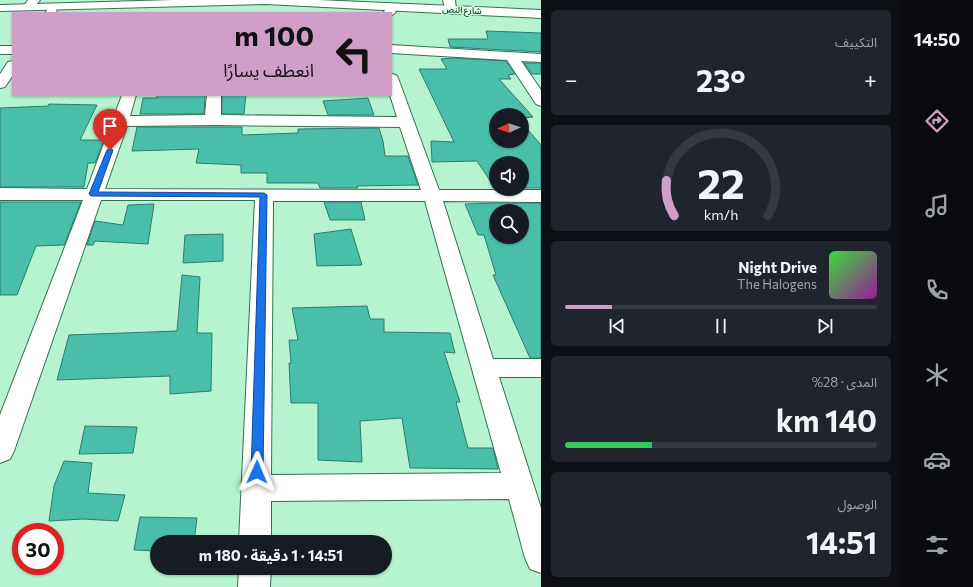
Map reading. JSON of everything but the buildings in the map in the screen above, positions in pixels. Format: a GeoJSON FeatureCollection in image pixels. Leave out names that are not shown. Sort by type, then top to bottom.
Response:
{"type":"FeatureCollection","features":[{"type":"Feature","properties":{"kind":"street","name":"شارع النص"},"geometry":{"type":"LineString","coordinates":[[0,8],[32,3],[223,1],[449,5],[541,14]]}},
{"type":"Feature","properties":{"kind":"street","name":"شارع النص"},"geometry":{"type":"LineString","coordinates":[[52,12],[244,7],[365,12]]}},
{"type":"Feature","properties":{"kind":"street","name":"شارع النص"},"geometry":{"type":"LineString","coordinates":[[0,13],[12,13]]}},
{"type":"Feature","properties":{"kind":"street","name":"شارع النص"},"geometry":{"type":"LineString","coordinates":[[392,13],[541,19]]}},
{"type":"Feature","properties":{"kind":"street"},"geometry":{"type":"LineString","coordinates":[[392,49],[541,58]]}},
{"type":"Feature","properties":{"kind":"street"},"geometry":{"type":"LineString","coordinates":[[0,50],[12,50]]}},
{"type":"Feature","properties":{"kind":"street"},"geometry":{"type":"LineString","coordinates":[[512,57],[541,101]]}},
{"type":"Feature","properties":{"kind":"street"},"geometry":{"type":"LineString","coordinates":[[0,84],[12,66]]}},
{"type":"Feature","properties":{"kind":"street"},"geometry":{"type":"LineString","coordinates":[[392,81],[432,196],[541,558]]}},
{"type":"Feature","properties":{"kind":"street"},"geometry":{"type":"LineString","coordinates":[[0,451],[121,121],[129,96]]}},
{"type":"Feature","properties":{"kind":"street"},"geometry":{"type":"LineString","coordinates":[[213,120],[214,96]]}},
{"type":"Feature","properties":{"kind":"street"},"geometry":{"type":"LineString","coordinates":[[121,121],[213,120],[407,122]]}},
{"type":"Feature","properties":{"kind":"street"},"geometry":{"type":"LineString","coordinates":[[0,194],[541,196]]}},
{"type":"Feature","properties":{"kind":"street"},"geometry":{"type":"LineString","coordinates":[[256,535],[264,195]]}},
{"type":"Feature","properties":{"kind":"street"},"geometry":{"type":"LineString","coordinates":[[484,368],[541,368]]}},
{"type":"Feature","properties":{"kind":"street"},"geometry":{"type":"LineString","coordinates":[[257,488],[519,486]]}},
{"type":"Feature","properties":{"kind":"street"},"geometry":{"type":"LineString","coordinates":[[254,587],[255,575]]}},
{"type":"Feature","properties":{"kind":"route"},"geometry":{"type":"LineString","coordinates":[[110,150],[93,194],[264,195],[257,472]]}}]}
